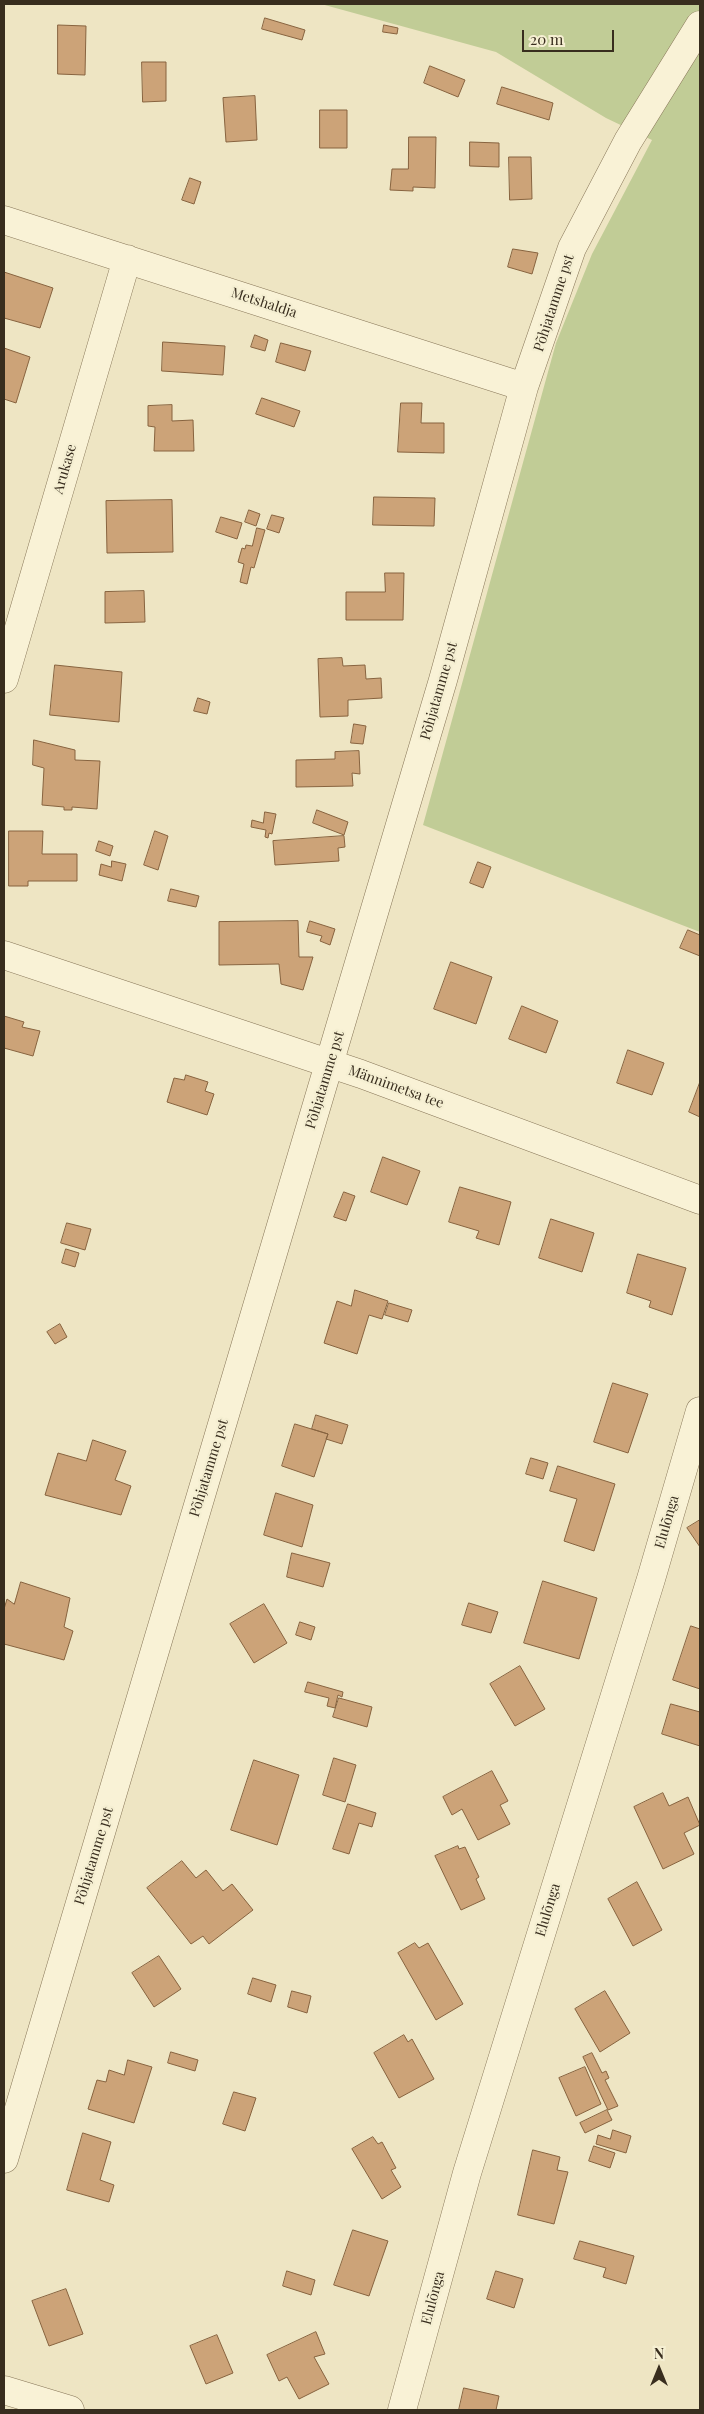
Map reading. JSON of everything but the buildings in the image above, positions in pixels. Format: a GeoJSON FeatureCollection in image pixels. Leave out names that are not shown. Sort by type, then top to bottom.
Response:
{"type":"FeatureCollection","features":[{"type":"Feature","properties":{"kind":"street","name":"Põhjatamme pst"},"geometry":{"type":"LineString","coordinates":[[4,2159],[443,680],[524,387],[572,248],[628,141],[700,25]]}},
{"type":"Feature","properties":{"kind":"street","name":"Metshaldja"},"geometry":{"type":"LineString","coordinates":[[4,220],[524,387]]}},
{"type":"Feature","properties":{"kind":"street","name":"Arukase"},"geometry":{"type":"LineString","coordinates":[[4,679],[127,259]]}},
{"type":"Feature","properties":{"kind":"street","name":"Männimetsa tee"},"geometry":{"type":"LineString","coordinates":[[4,955],[330,1064],[700,1200]]}},
{"type":"Feature","properties":{"kind":"street","name":"Elulõnga"},"geometry":{"type":"LineString","coordinates":[[402,2410],[467,2173],[648,1588],[700,1411]]}},
{"type":"Feature","properties":{"kind":"street"},"geometry":{"type":"LineString","coordinates":[[4,2390],[70,2410]]}},
{"type":"Feature","properties":{"kind":"green space"},"geometry":{"type":"Polygon","coordinates":[[[321,4],[700,4],[700,932],[423,825],[556,343],[592,254],[652,140],[606,118],[496,52],[321,4]]]}}]}
